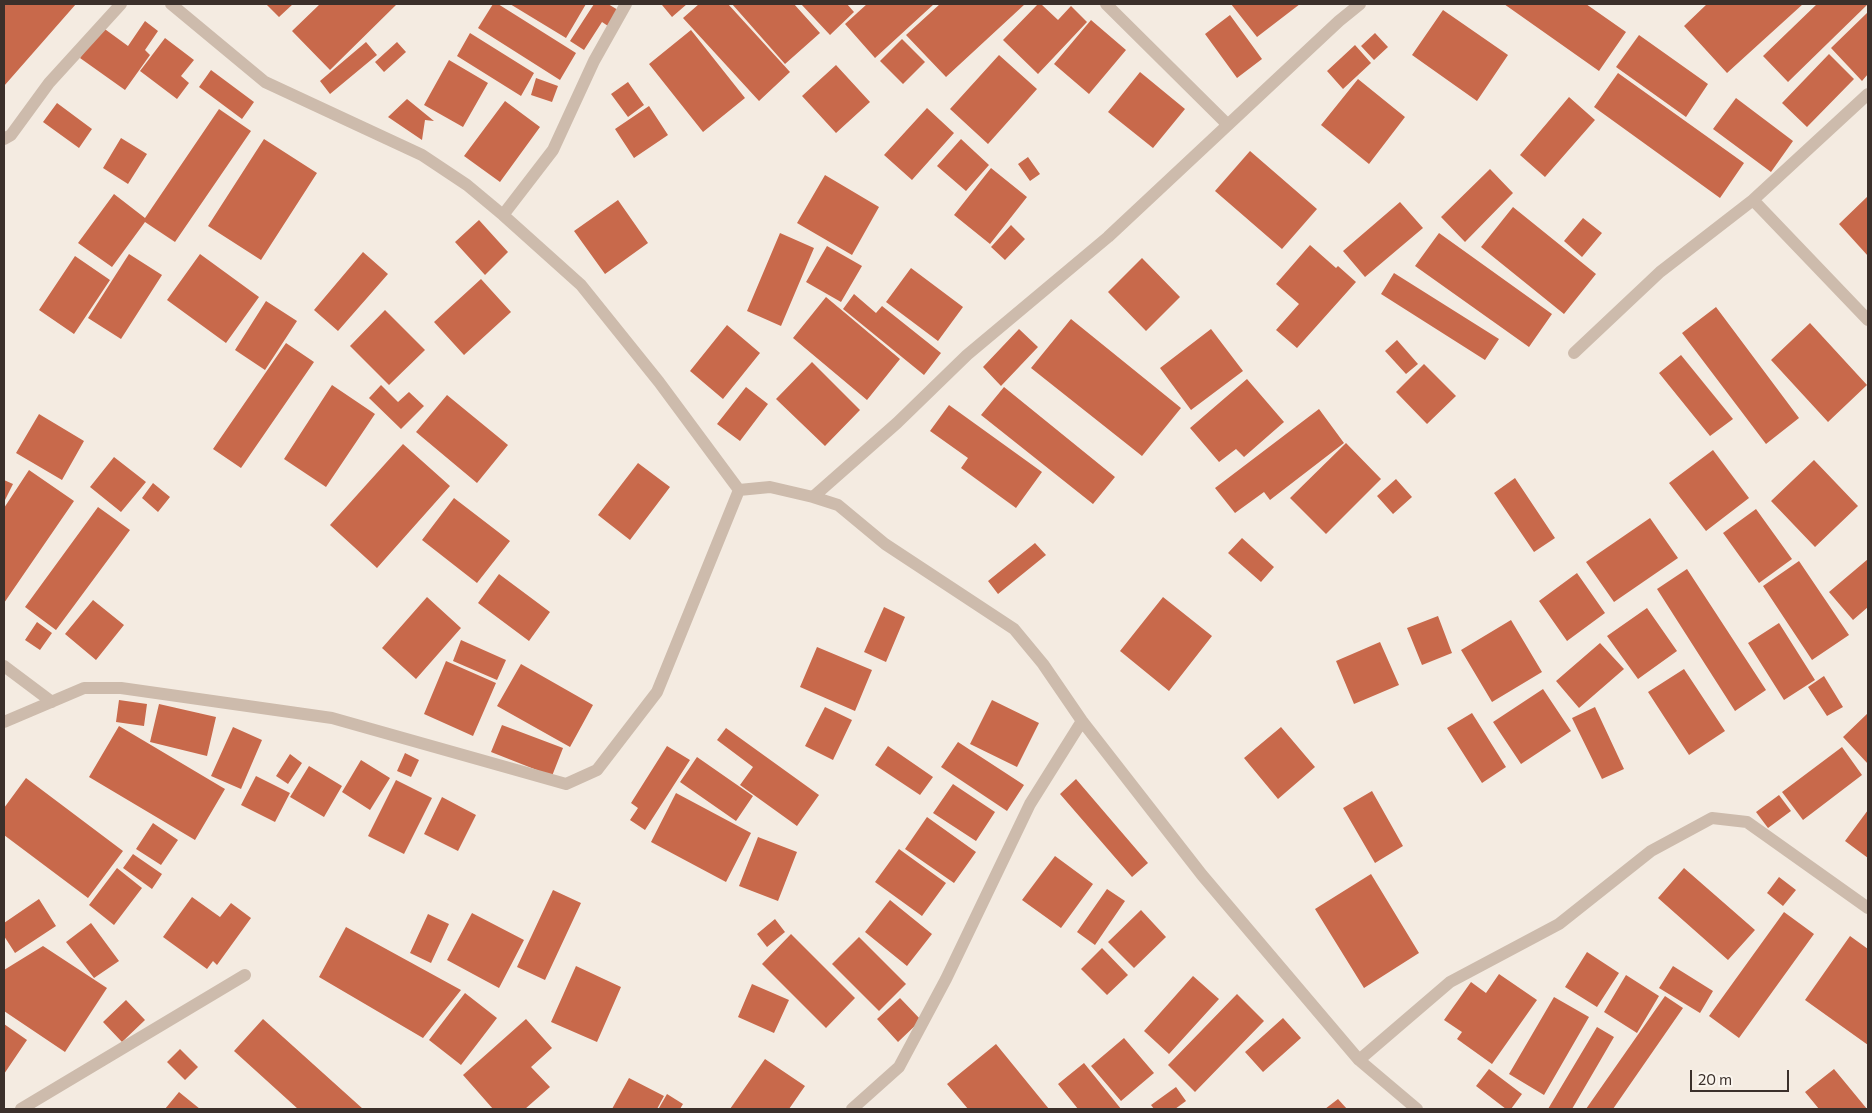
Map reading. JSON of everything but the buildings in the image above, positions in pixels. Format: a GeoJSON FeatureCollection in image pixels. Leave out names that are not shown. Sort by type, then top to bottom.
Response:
{"type":"FeatureCollection","features":[{"type":"Feature","properties":{"kind":"street"},"geometry":{"type":"LineString","coordinates":[[4,139],[12,134],[49,83],[120,4]]}},
{"type":"Feature","properties":{"kind":"street"},"geometry":{"type":"LineString","coordinates":[[172,4],[265,82],[422,155],[467,185],[503,215],[581,286],[659,382],[739,490]]}},
{"type":"Feature","properties":{"kind":"street"},"geometry":{"type":"LineString","coordinates":[[503,215],[553,150],[594,61],[626,4]]}},
{"type":"Feature","properties":{"kind":"street"},"geometry":{"type":"LineString","coordinates":[[1106,4],[1228,125]]}},
{"type":"Feature","properties":{"kind":"street"},"geometry":{"type":"LineString","coordinates":[[813,497],[897,423],[967,354],[1108,237],[1339,21],[1360,4]]}},
{"type":"Feature","properties":{"kind":"street"},"geometry":{"type":"LineString","coordinates":[[1574,353],[1660,272],[1753,200],[1868,94]]}},
{"type":"Feature","properties":{"kind":"street"},"geometry":{"type":"LineString","coordinates":[[1753,200],[1868,320]]}},
{"type":"Feature","properties":{"kind":"street"},"geometry":{"type":"LineString","coordinates":[[739,490],[770,487],[838,505],[885,544],[1014,629],[1043,664],[1082,721],[1202,875],[1360,1060],[1417,1109]]}},
{"type":"Feature","properties":{"kind":"street"},"geometry":{"type":"LineString","coordinates":[[4,722],[84,688],[121,688],[332,718],[566,784],[597,770],[657,692],[739,490]]}},
{"type":"Feature","properties":{"kind":"street"},"geometry":{"type":"LineString","coordinates":[[4,666],[52,702]]}},
{"type":"Feature","properties":{"kind":"street"},"geometry":{"type":"LineString","coordinates":[[852,1109],[899,1067],[946,979],[1030,804],[1082,721]]}},
{"type":"Feature","properties":{"kind":"street"},"geometry":{"type":"LineString","coordinates":[[1360,1060],[1450,982],[1559,924],[1651,851],[1712,818],[1747,822],[1868,908]]}},
{"type":"Feature","properties":{"kind":"street"},"geometry":{"type":"LineString","coordinates":[[22,1109],[245,975]]}}]}
